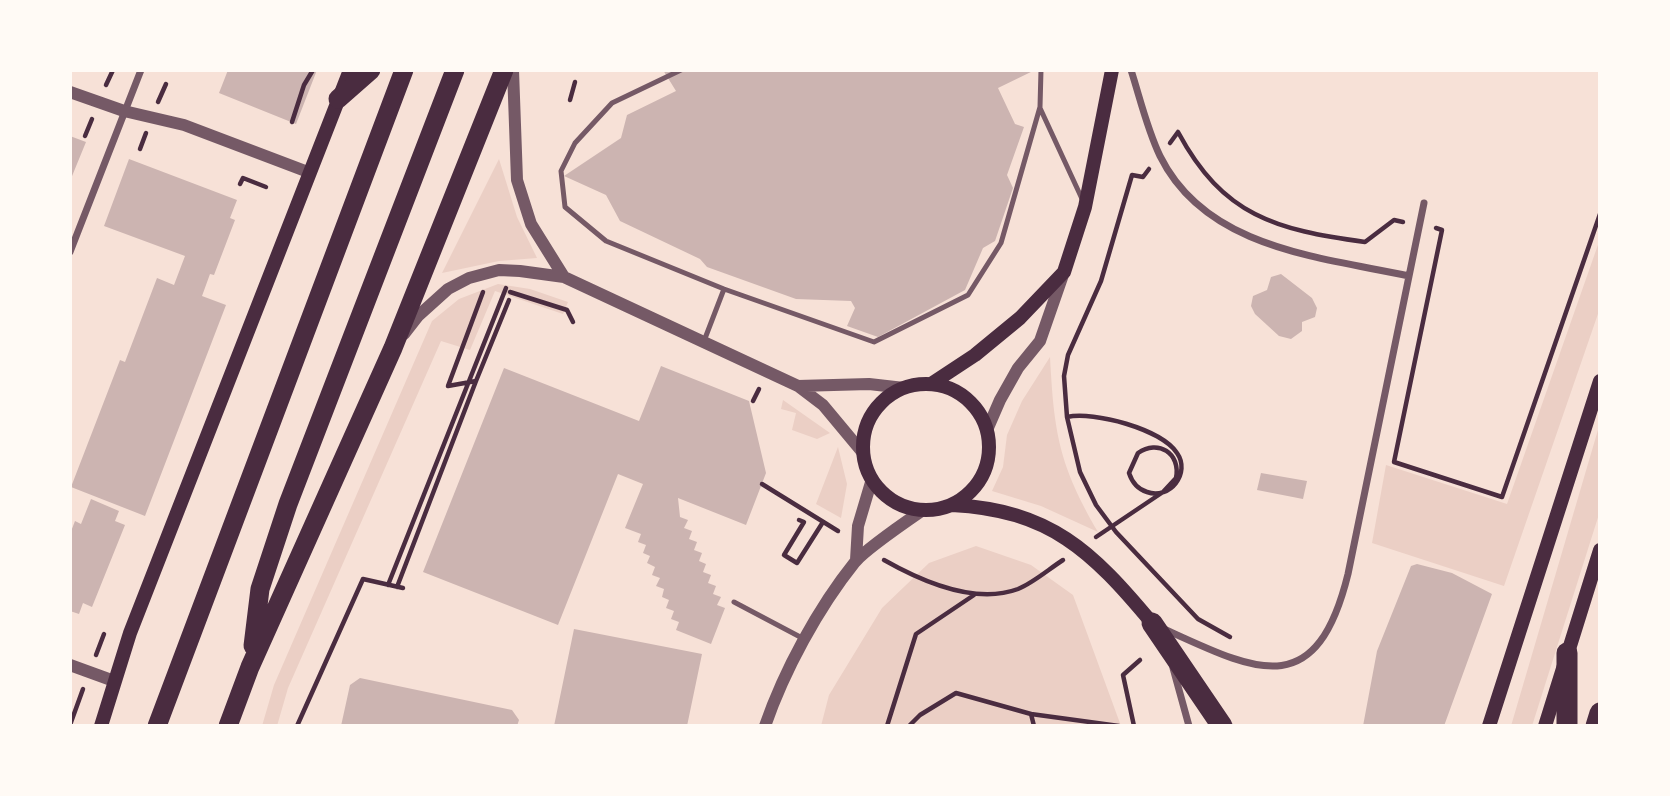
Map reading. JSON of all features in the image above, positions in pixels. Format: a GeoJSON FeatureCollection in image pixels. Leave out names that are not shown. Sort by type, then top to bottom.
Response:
{"type":"FeatureCollection","features":[{"type":"Feature","properties":{"kind":"highway"},"geometry":{"type":"LineString","coordinates":[[338,99],[372,70]]}},
{"type":"Feature","properties":{"kind":"highway"},"geometry":{"type":"LineString","coordinates":[[157,726],[404,70]]}},
{"type":"Feature","properties":{"kind":"highway"},"geometry":{"type":"LineString","coordinates":[[250,667],[261,589],[288,504],[455,70]]}},
{"type":"Feature","properties":{"kind":"highway"},"geometry":{"type":"LineString","coordinates":[[228,726],[250,667],[393,348],[504,70]]}},
{"type":"Feature","properties":{"kind":"highway"},"geometry":{"type":"LineString","coordinates":[[1152,623],[1222,726]]}},
{"type":"Feature","properties":{"kind":"highway"},"geometry":{"type":"LineString","coordinates":[[1567,653],[1567,726]]}},
{"type":"Feature","properties":{"kind":"highway"},"geometry":{"type":"LineString","coordinates":[[1596,726],[1600,713]]}},
{"type":"Feature","properties":{"kind":"main road"},"geometry":{"type":"LineString","coordinates":[[101,726],[114,681],[349,70]]}},
{"type":"Feature","properties":{"kind":"main road"},"geometry":{"type":"LineString","coordinates":[[931,384],[975,355],[1020,318],[1064,272],[1085,207],[1112,70]]}},
{"type":"Feature","properties":{"kind":"main road"},"geometry":{"type":"LineString","coordinates":[[1489,726],[1600,381]]}},
{"type":"Feature","properties":{"kind":"main road"},"geometry":{"type":"LineString","coordinates":[[931,384],[944,386],[966,397],[982,417],[987,430],[989,454],[980,479],[962,500],[923,510],[892,500],[872,479],[863,453],[866,427],[880,403],[904,388],[931,384]]}},
{"type":"Feature","properties":{"kind":"main road"},"geometry":{"type":"LineString","coordinates":[[950,505],[1005,510],[1062,535],[1113,577],[1152,623]]}},
{"type":"Feature","properties":{"kind":"main road"},"geometry":{"type":"LineString","coordinates":[[1545,726],[1600,550]]}},
{"type":"Feature","properties":{"kind":"street"},"geometry":{"type":"LineString","coordinates":[[70,251],[141,70]]}},
{"type":"Feature","properties":{"kind":"street"},"geometry":{"type":"LineString","coordinates":[[513,70],[517,180],[531,224],[564,277]]}},
{"type":"Feature","properties":{"kind":"street"},"geometry":{"type":"LineString","coordinates":[[1130,70],[1160,155],[1177,182],[1214,218],[1264,243],[1409,276]]}},
{"type":"Feature","properties":{"kind":"street"},"geometry":{"type":"LineString","coordinates":[[70,92],[124,111],[184,125],[308,172]]}},
{"type":"Feature","properties":{"kind":"street"},"geometry":{"type":"LineString","coordinates":[[1152,623],[1230,658],[1258,666],[1282,665],[1294,661],[1320,644],[1329,632],[1348,574],[1424,203]]}},
{"type":"Feature","properties":{"kind":"street"},"geometry":{"type":"LineString","coordinates":[[393,348],[418,316],[436,299],[469,278],[499,270],[564,277],[798,386],[823,405],[863,453]]}},
{"type":"Feature","properties":{"kind":"street"},"geometry":{"type":"LineString","coordinates":[[987,430],[1018,368],[1041,341],[1064,272]]}},
{"type":"Feature","properties":{"kind":"street"},"geometry":{"type":"LineString","coordinates":[[798,386],[869,384],[904,388]]}},
{"type":"Feature","properties":{"kind":"street"},"geometry":{"type":"LineString","coordinates":[[856,560],[859,526],[872,479]]}},
{"type":"Feature","properties":{"kind":"street"},"geometry":{"type":"LineString","coordinates":[[765,726],[773,702],[804,639],[856,560],[923,510]]}},
{"type":"Feature","properties":{"kind":"street"},"geometry":{"type":"LineString","coordinates":[[1152,623],[1172,666],[1189,726]]}},
{"type":"Feature","properties":{"kind":"street"},"geometry":{"type":"LineString","coordinates":[[70,665],[114,681]]}},
{"type":"Feature","properties":{"kind":"lane"},"geometry":{"type":"LineString","coordinates":[[681,70],[612,103],[575,143],[561,171],[565,207],[606,241],[724,289],[874,342],[968,295],[1001,243],[1040,107],[1041,70]]}},
{"type":"Feature","properties":{"kind":"lane"},"geometry":{"type":"LineString","coordinates":[[1040,107],[1085,207]]}},
{"type":"Feature","properties":{"kind":"lane"},"geometry":{"type":"LineString","coordinates":[[703,343],[724,289]]}},
{"type":"Feature","properties":{"kind":"lane"},"geometry":{"type":"LineString","coordinates":[[734,602],[804,639]]}},
{"type":"Feature","properties":{"kind":"path"},"geometry":{"type":"LineString","coordinates":[[292,122],[304,85],[313,70]]}},
{"type":"Feature","properties":{"kind":"path"},"geometry":{"type":"LineString","coordinates":[[570,100],[575,82]]}},
{"type":"Feature","properties":{"kind":"path"},"geometry":{"type":"LineString","coordinates":[[1143,177],[1132,175],[1101,281],[1068,355],[1064,376],[1067,417],[1080,472],[1096,505],[1116,532],[1198,619],[1239,642]]}},
{"type":"Feature","properties":{"kind":"path"},"geometry":{"type":"LineString","coordinates":[[240,184],[243,178],[266,187]]}},
{"type":"Feature","properties":{"kind":"path"},"geometry":{"type":"LineString","coordinates":[[1394,462],[1502,497],[1600,214]]}},
{"type":"Feature","properties":{"kind":"path"},"geometry":{"type":"LineString","coordinates":[[388,585],[509,281]]}},
{"type":"Feature","properties":{"kind":"path"},"geometry":{"type":"LineString","coordinates":[[476,381],[448,386],[486,285]]}},
{"type":"Feature","properties":{"kind":"path"},"geometry":{"type":"LineString","coordinates":[[505,290],[567,310],[573,322]]}},
{"type":"Feature","properties":{"kind":"path"},"geometry":{"type":"LineString","coordinates":[[297,726],[363,579],[400,588],[476,381],[509,300]]}},
{"type":"Feature","properties":{"kind":"path"},"geometry":{"type":"LineString","coordinates":[[1067,417],[1082,414],[1104,416],[1148,434],[1175,449],[1181,467],[1177,482],[1162,493],[1143,491],[1130,478],[1133,458],[1146,448],[1163,448],[1175,460],[1176,478],[1163,492],[1085,544]]}},
{"type":"Feature","properties":{"kind":"path"},"geometry":{"type":"LineString","coordinates":[[762,484],[845,535]]}},
{"type":"Feature","properties":{"kind":"path"},"geometry":{"type":"LineString","coordinates":[[799,520],[803,523],[784,555],[797,563],[823,522]]}},
{"type":"Feature","properties":{"kind":"path"},"geometry":{"type":"LineString","coordinates":[[877,555],[941,586],[975,594],[1019,589],[1074,552]]}},
{"type":"Feature","properties":{"kind":"path"},"geometry":{"type":"LineString","coordinates":[[887,726],[916,634],[975,594]]}},
{"type":"Feature","properties":{"kind":"path"},"geometry":{"type":"LineString","coordinates":[[1134,726],[1123,675],[1140,660]]}},
{"type":"Feature","properties":{"kind":"path"},"geometry":{"type":"LineString","coordinates":[[909,726],[920,715],[956,693],[1031,714],[1119,726]]}},
{"type":"Feature","properties":{"kind":"path"},"geometry":{"type":"LineString","coordinates":[[70,724],[76,708]]}},
{"type":"Feature","properties":{"kind":"path"},"geometry":{"type":"LineString","coordinates":[[1031,714],[1034,726]]}},
{"type":"Feature","properties":{"kind":"shaded area"},"geometry":{"type":"Polygon","coordinates":[[[499,159],[517,217],[537,258],[499,261],[442,273],[499,159]]]}},
{"type":"Feature","properties":{"kind":"shaded area"},"geometry":{"type":"Polygon","coordinates":[[[1600,239],[1600,308],[1504,586],[1372,543],[1386,465],[1507,504],[1600,239]]]}},
{"type":"Feature","properties":{"kind":"shaded area"},"geometry":{"type":"Polygon","coordinates":[[[498,284],[530,289],[568,302],[563,314],[495,291],[470,350],[441,341],[288,688],[277,726],[262,726],[274,685],[432,321],[459,299],[498,284]]]}},
{"type":"Feature","properties":{"kind":"shaded area"},"geometry":{"type":"Polygon","coordinates":[[[1050,357],[1061,448],[1075,487],[1098,532],[1041,506],[992,491],[1003,467],[1007,435],[1022,401],[1050,357]]]}},
{"type":"Feature","properties":{"kind":"shaded area"},"geometry":{"type":"Polygon","coordinates":[[[783,400],[830,433],[817,439],[792,430],[796,413],[781,409],[783,400]]]}},
{"type":"Feature","properties":{"kind":"shaded area"},"geometry":{"type":"Polygon","coordinates":[[[1600,423],[1600,511],[1532,726],[1511,726],[1600,423]]]}},
{"type":"Feature","properties":{"kind":"shaded area"},"geometry":{"type":"Polygon","coordinates":[[[838,447],[847,484],[841,518],[816,504],[838,447]]]}},
{"type":"Feature","properties":{"kind":"shaded area"},"geometry":{"type":"Polygon","coordinates":[[[976,546],[1031,565],[1073,595],[1121,726],[821,726],[829,695],[882,608],[929,563],[976,546]]]}},
{"type":"Feature","properties":{"kind":"building"},"geometry":{"type":"Polygon","coordinates":[[[228,70],[317,70],[296,124],[219,93],[228,70]]]}},
{"type":"Feature","properties":{"kind":"building"},"geometry":{"type":"Polygon","coordinates":[[[663,70],[1035,70],[998,88],[1015,124],[1024,127],[1007,175],[1013,188],[995,241],[983,248],[965,290],[878,337],[847,326],[855,308],[851,301],[796,299],[707,267],[700,259],[620,221],[606,195],[564,176],[621,138],[627,115],[676,91],[663,70]]]}},
{"type":"Feature","properties":{"kind":"building"},"geometry":{"type":"Polygon","coordinates":[[[70,136],[86,142],[70,181],[70,136]]]}},
{"type":"Feature","properties":{"kind":"building"},"geometry":{"type":"Polygon","coordinates":[[[129,159],[237,200],[230,218],[235,220],[214,275],[210,274],[202,296],[226,305],[145,516],[71,487],[120,360],[125,362],[157,278],[174,285],[185,256],[104,226],[129,159]]]}},
{"type":"Feature","properties":{"kind":"building"},"geometry":{"type":"Polygon","coordinates":[[[1281,274],[1312,298],[1317,308],[1315,317],[1302,322],[1302,331],[1291,339],[1279,336],[1255,314],[1251,306],[1253,296],[1267,290],[1271,277],[1281,274]]]}},
{"type":"Feature","properties":{"kind":"building"},"geometry":{"type":"Polygon","coordinates":[[[661,366],[749,401],[766,473],[746,525],[678,498],[680,517],[688,520],[684,528],[692,531],[689,539],[697,542],[694,550],[702,553],[699,561],[706,564],[703,572],[711,575],[708,583],[716,586],[713,594],[721,597],[717,605],[725,608],[711,644],[676,630],[679,622],[671,619],[674,611],[666,608],[669,600],[662,597],[664,589],[656,586],[660,578],[652,575],[655,567],[647,563],[650,556],[643,553],[646,545],[638,542],[641,534],[625,528],[643,484],[618,474],[558,625],[423,572],[504,368],[639,421],[661,366]]]}},
{"type":"Feature","properties":{"kind":"building"},"geometry":{"type":"Polygon","coordinates":[[[1261,473],[1307,481],[1303,499],[1257,490],[1261,473]]]}},
{"type":"Feature","properties":{"kind":"building"},"geometry":{"type":"Polygon","coordinates":[[[91,499],[119,511],[115,521],[125,525],[92,607],[83,603],[79,614],[70,611],[70,534],[75,521],[81,524],[91,499]]]}},
{"type":"Feature","properties":{"kind":"building"},"geometry":{"type":"Polygon","coordinates":[[[1417,564],[1452,573],[1492,594],[1444,726],[1363,726],[1377,651],[1411,566],[1417,564]]]}},
{"type":"Feature","properties":{"kind":"building"},"geometry":{"type":"Polygon","coordinates":[[[574,629],[702,654],[687,726],[554,726],[574,629]]]}},
{"type":"Feature","properties":{"kind":"building"},"geometry":{"type":"Polygon","coordinates":[[[360,678],[512,710],[519,720],[517,726],[341,726],[350,685],[360,678]]]}}]}
